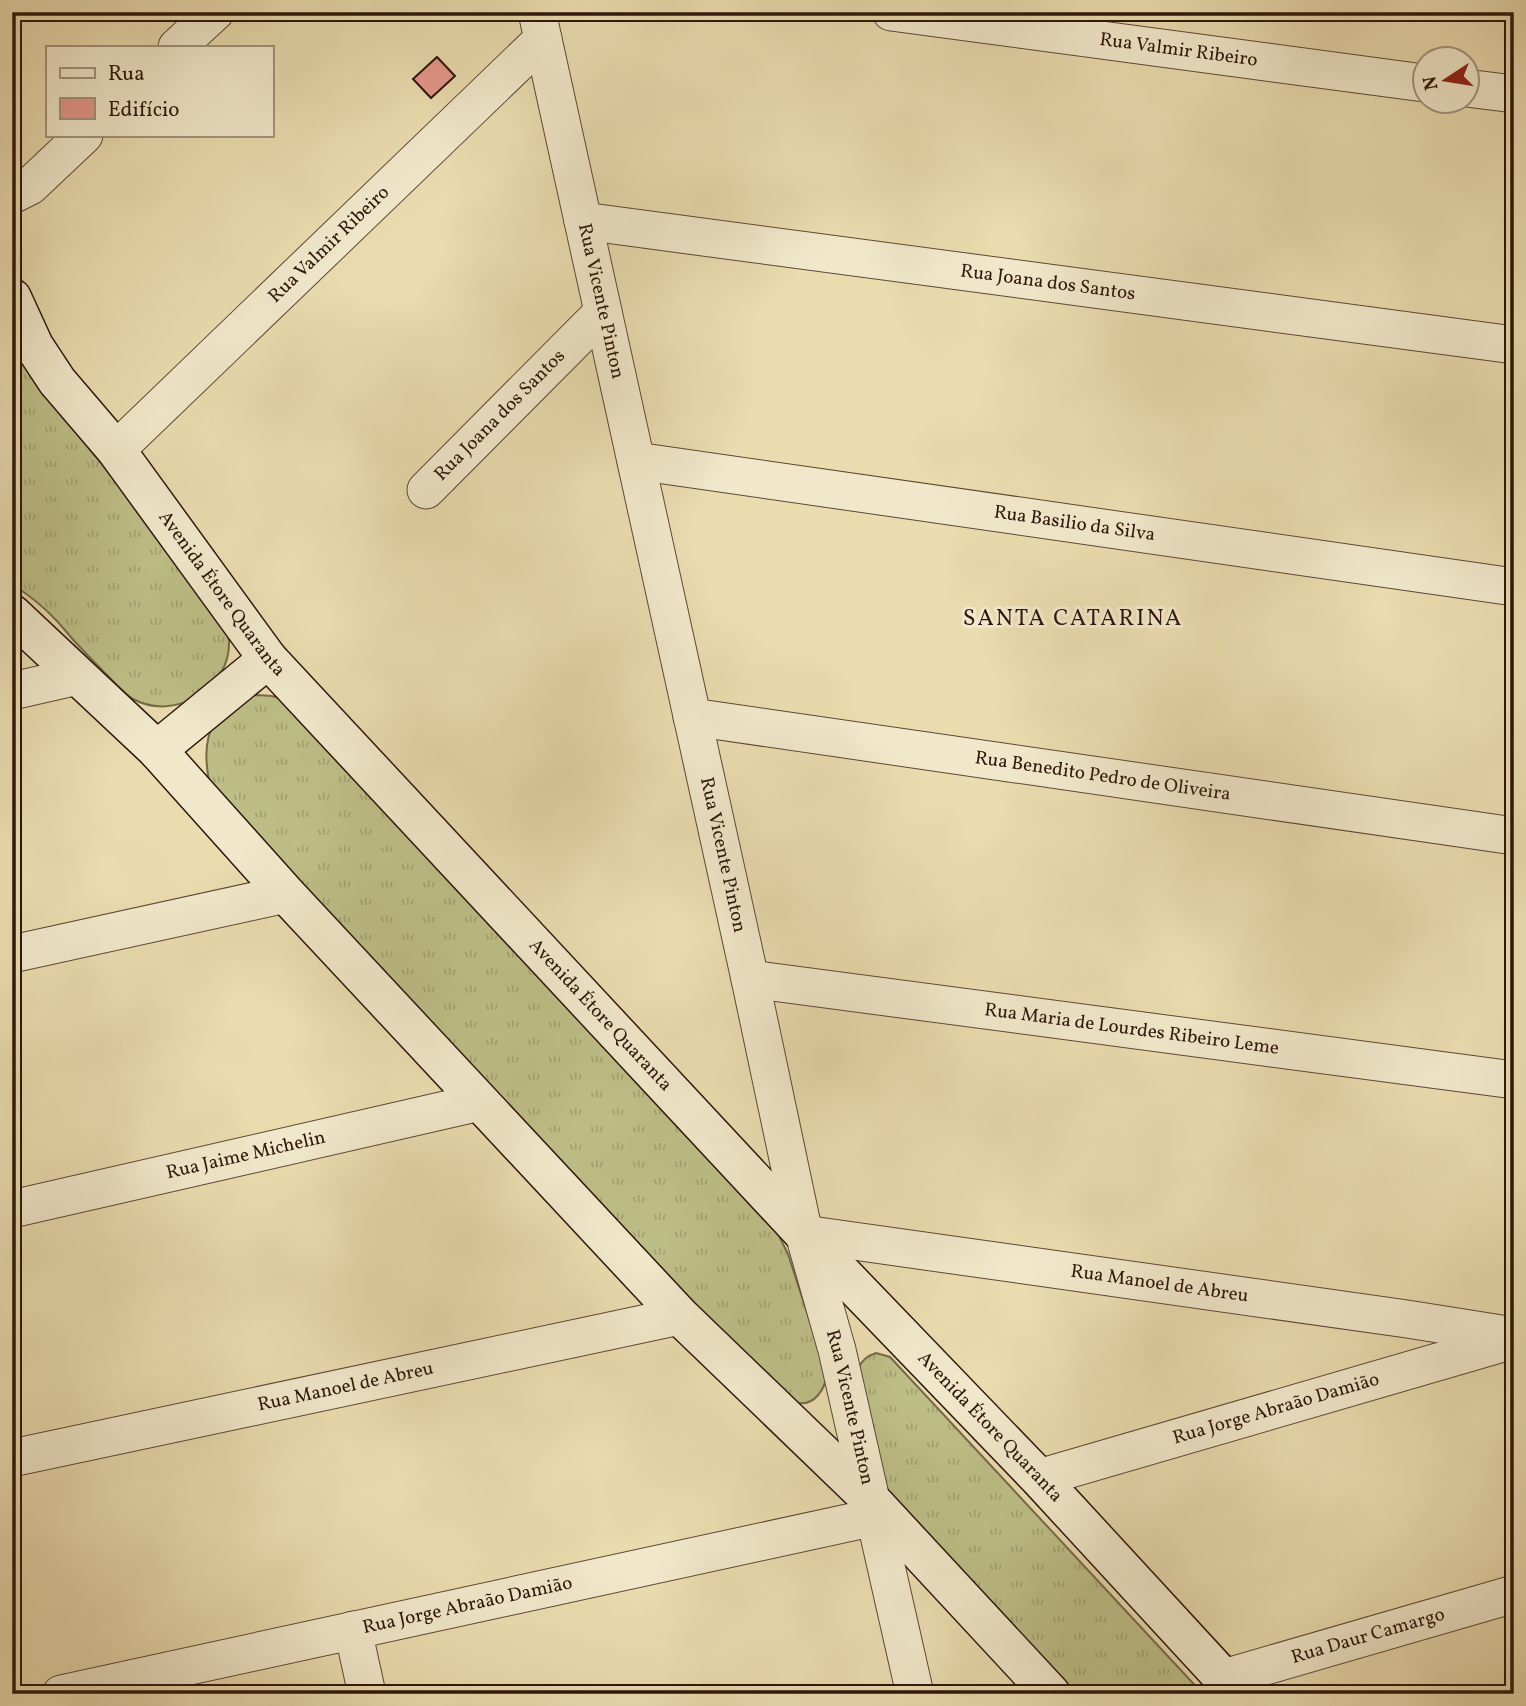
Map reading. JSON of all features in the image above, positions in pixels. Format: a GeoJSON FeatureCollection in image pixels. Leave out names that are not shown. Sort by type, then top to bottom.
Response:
{"type":"FeatureCollection","features":[{"type":"Feature","properties":{"kind":"street"},"geometry":{"type":"LineString","coordinates":[[178,46],[215,12]]}},
{"type":"Feature","properties":{"kind":"street","name":"Rua Valmir Ribeiro"},"geometry":{"type":"LineString","coordinates":[[891,12],[1410,81]]}},
{"type":"Feature","properties":{"kind":"street","name":"Rua Valmir Ribeiro"},"geometry":{"type":"LineString","coordinates":[[116,450],[540,25]]}},
{"type":"Feature","properties":{"kind":"street","name":"Rua Vicente Pinton"},"geometry":{"type":"LineString","coordinates":[[540,25],[804,1234],[837,1350],[915,1694]]}},
{"type":"Feature","properties":{"kind":"street"},"geometry":{"type":"LineString","coordinates":[[1480,90],[1514,94]]}},
{"type":"Feature","properties":{"kind":"street"},"geometry":{"type":"LineString","coordinates":[[12,195],[30,186],[83,136]]}},
{"type":"Feature","properties":{"kind":"street","name":"Rua Joana dos Santos"},"geometry":{"type":"LineString","coordinates":[[583,221],[1514,345]]}},
{"type":"Feature","properties":{"kind":"street","name":"Avenida Étore Quaranta"},"geometry":{"type":"LineString","coordinates":[[12,298],[34,346],[57,381],[116,450],[268,659],[804,1234],[1039,1478],[1231,1686]]}},
{"type":"Feature","properties":{"kind":"street","name":"Rua Joana dos Santos"},"geometry":{"type":"LineString","coordinates":[[426,490],[603,312]]}},
{"type":"Feature","properties":{"kind":"street","name":"Rua Basilio da Silva"},"geometry":{"type":"LineString","coordinates":[[636,461],[1514,587]]}},
{"type":"Feature","properties":{"kind":"street"},"geometry":{"type":"LineString","coordinates":[[12,614],[157,750],[286,894],[680,1316],[872,1508],[1051,1694]]}},
{"type":"Feature","properties":{"kind":"street"},"geometry":{"type":"LineString","coordinates":[[157,750],[268,659]]}},
{"type":"Feature","properties":{"kind":"street"},"geometry":{"type":"LineString","coordinates":[[12,691],[78,676]]}},
{"type":"Feature","properties":{"kind":"street","name":"Rua Benedito Pedro de Oliveira"},"geometry":{"type":"LineString","coordinates":[[692,717],[1514,836]]}},
{"type":"Feature","properties":{"kind":"street"},"geometry":{"type":"LineString","coordinates":[[12,954],[286,894]]}},
{"type":"Feature","properties":{"kind":"street","name":"Rua Maria de Lourdes Ribeiro Leme"},"geometry":{"type":"LineString","coordinates":[[750,979],[1514,1080]]}},
{"type":"Feature","properties":{"kind":"street","name":"Rua Jaime Michelin"},"geometry":{"type":"LineString","coordinates":[[12,1209],[480,1102]]}},
{"type":"Feature","properties":{"kind":"street","name":"Rua Manoel de Abreu"},"geometry":{"type":"LineString","coordinates":[[804,1234],[1407,1319],[1514,1338]]}},
{"type":"Feature","properties":{"kind":"street","name":"Rua Manoel de Abreu"},"geometry":{"type":"LineString","coordinates":[[12,1458],[680,1316]]}},
{"type":"Feature","properties":{"kind":"street","name":"Rua Jorge Abraão Damião"},"geometry":{"type":"LineString","coordinates":[[1039,1478],[1514,1338]]}},
{"type":"Feature","properties":{"kind":"street","name":"Rua Jorge Abraão Damião"},"geometry":{"type":"LineString","coordinates":[[61,1694],[353,1630],[872,1508]]}},
{"type":"Feature","properties":{"kind":"street","name":"Rua Daur Camargo"},"geometry":{"type":"LineString","coordinates":[[1231,1686],[1514,1594]]}},
{"type":"Feature","properties":{"kind":"street"},"geometry":{"type":"LineString","coordinates":[[353,1630],[367,1694]]}},
{"type":"Feature","properties":{"kind":"green space"},"geometry":{"type":"Polygon","coordinates":[[[12,344],[19,358],[61,414],[213,601],[221,615],[229,641],[227,658],[221,673],[211,686],[198,696],[166,706],[149,705],[133,699],[49,613],[12,584],[12,344]]]}},
{"type":"Feature","properties":{"kind":"green space"},"geometry":{"type":"Polygon","coordinates":[[[257,695],[285,700],[774,1226],[788,1254],[827,1374],[821,1391],[814,1399],[797,1403],[781,1395],[211,791],[206,755],[212,728],[218,717],[235,702],[257,695]]]}},
{"type":"Feature","properties":{"kind":"green space"},"geometry":{"type":"Polygon","coordinates":[[[876,1353],[890,1357],[1203,1694],[1076,1694],[919,1527],[889,1500],[858,1369],[865,1359],[876,1353]]]}},
{"type":"Feature","properties":{"kind":"building"},"geometry":{"type":"Polygon","coordinates":[[[437,57],[455,76],[431,98],[413,79],[437,57]]]}},
{"type":"Feature","properties":{"kind":"district","name":"SANTA CATARINA"},"geometry":{"type":"Point","coordinates":[1073,619]}}]}
